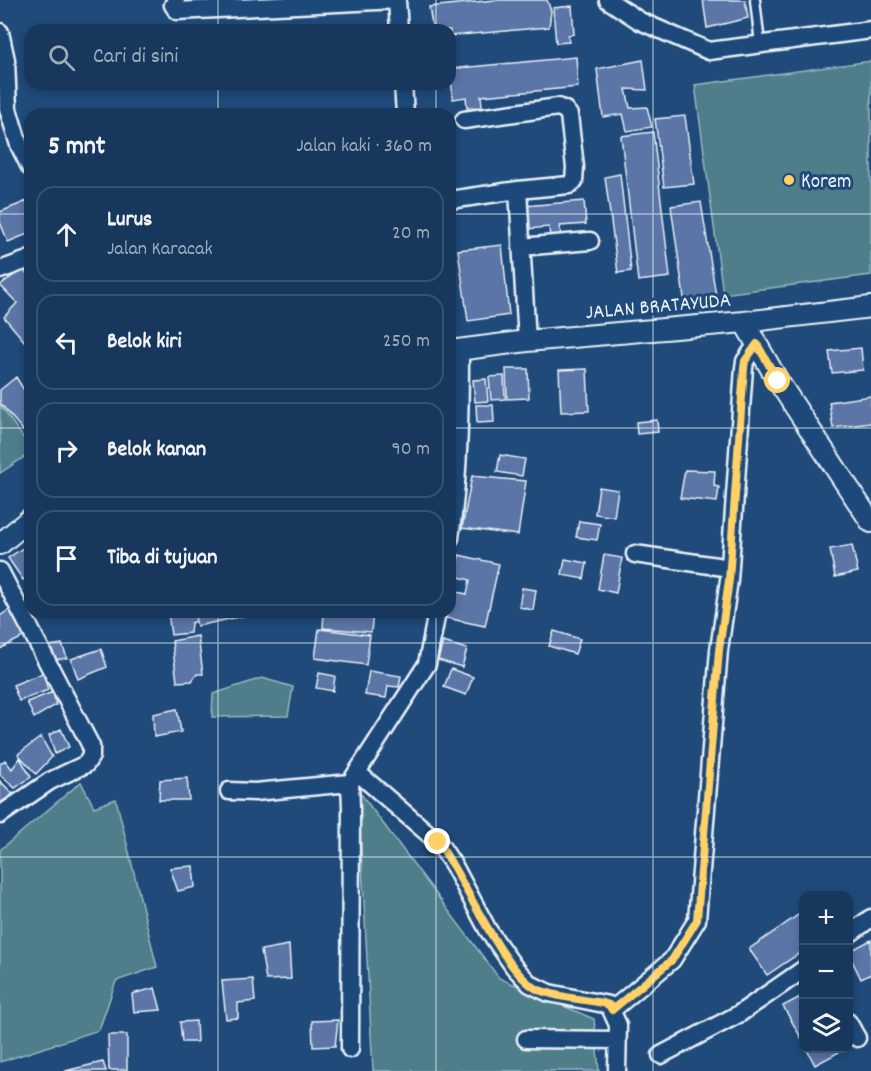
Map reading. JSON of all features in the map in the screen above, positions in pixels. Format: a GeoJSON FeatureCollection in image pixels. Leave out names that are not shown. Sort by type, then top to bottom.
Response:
{"type":"FeatureCollection","features":[{"type":"Feature","properties":{"kind":"street"},"geometry":{"type":"LineString","coordinates":[[176,0],[173,5],[177,11],[397,0],[399,24]]}},
{"type":"Feature","properties":{"kind":"street"},"geometry":{"type":"LineString","coordinates":[[608,0],[640,21],[705,50],[871,30]]}},
{"type":"Feature","properties":{"kind":"street"},"geometry":{"type":"LineString","coordinates":[[0,32],[6,60],[4,109],[24,155]]}},
{"type":"Feature","properties":{"kind":"street"},"geometry":{"type":"LineString","coordinates":[[403,90],[405,108]]}},
{"type":"Feature","properties":{"kind":"street"},"geometry":{"type":"LineString","coordinates":[[456,199],[569,185],[574,181],[575,167],[567,112],[558,107],[464,120]]}},
{"type":"Feature","properties":{"kind":"street"},"geometry":{"type":"LineString","coordinates":[[518,190],[527,341]]}},
{"type":"Feature","properties":{"kind":"street"},"geometry":{"type":"LineString","coordinates":[[521,247],[590,242]]}},
{"type":"Feature","properties":{"kind":"street"},"geometry":{"type":"LineString","coordinates":[[0,270],[24,261]]}},
{"type":"Feature","properties":{"kind":"street","name":"JALAN BRATAYUDA"},"geometry":{"type":"LineString","coordinates":[[456,350],[527,341],[744,322],[871,307]]}},
{"type":"Feature","properties":{"kind":"street"},"geometry":{"type":"LineString","coordinates":[[744,322],[778,381],[871,522]]}},
{"type":"Feature","properties":{"kind":"street"},"geometry":{"type":"LineString","coordinates":[[612,1010],[672,960],[697,920],[719,650],[730,568],[744,368],[745,361],[757,344]]}},
{"type":"Feature","properties":{"kind":"street"},"geometry":{"type":"LineString","coordinates":[[456,366],[460,431],[456,489]]}},
{"type":"Feature","properties":{"kind":"street"},"geometry":{"type":"LineString","coordinates":[[0,544],[24,524]]}},
{"type":"Feature","properties":{"kind":"street"},"geometry":{"type":"LineString","coordinates":[[635,554],[730,568]]}},
{"type":"Feature","properties":{"kind":"street"},"geometry":{"type":"LineString","coordinates":[[0,571],[24,617]]}},
{"type":"Feature","properties":{"kind":"street"},"geometry":{"type":"LineString","coordinates":[[0,815],[50,782],[86,764],[91,756],[91,746],[24,618]]}},
{"type":"Feature","properties":{"kind":"street"},"geometry":{"type":"LineString","coordinates":[[350,1049],[351,807],[354,778],[427,664],[436,618]]}},
{"type":"Feature","properties":{"kind":"street"},"geometry":{"type":"LineString","coordinates":[[229,791],[255,792],[354,778],[438,842],[454,866],[488,930],[514,967],[530,984],[549,993],[609,1005],[618,1025],[617,1071]]}},
{"type":"Feature","properties":{"kind":"street"},"geometry":{"type":"LineString","coordinates":[[853,932],[871,918]]}},
{"type":"Feature","properties":{"kind":"street"},"geometry":{"type":"LineString","coordinates":[[662,1055],[740,1014],[799,973]]}},
{"type":"Feature","properties":{"kind":"street"},"geometry":{"type":"LineString","coordinates":[[853,1029],[858,1038]]}},
{"type":"Feature","properties":{"kind":"street"},"geometry":{"type":"LineString","coordinates":[[526,1039],[617,1040]]}},
{"type":"Feature","properties":{"kind":"lane"},"geometry":{"type":"LineString","coordinates":[[755,0],[760,44]]}},
{"type":"Feature","properties":{"kind":"green space","name":"Korem"},"geometry":{"type":"Polygon","coordinates":[[[871,61],[871,275],[723,294],[695,85],[871,61]]]}},
{"type":"Feature","properties":{"kind":"green space"},"geometry":{"type":"Polygon","coordinates":[[[0,405],[24,439],[24,457],[0,473],[0,405]]]}},
{"type":"Feature","properties":{"kind":"green space"},"geometry":{"type":"Polygon","coordinates":[[[262,678],[293,687],[288,716],[212,717],[213,694],[262,678]]]}},
{"type":"Feature","properties":{"kind":"green space"},"geometry":{"type":"Polygon","coordinates":[[[81,782],[94,807],[116,799],[157,967],[116,981],[99,1030],[0,1062],[0,850],[81,782]]]}},
{"type":"Feature","properties":{"kind":"green space"},"geometry":{"type":"Polygon","coordinates":[[[358,790],[499,978],[594,1019],[599,1071],[373,1071],[358,790]]]}},
{"type":"Feature","properties":{"kind":"building"},"geometry":{"type":"Polygon","coordinates":[[[495,0],[547,0],[551,11],[549,27],[456,35],[456,24],[432,24],[429,7],[495,0]]]}},
{"type":"Feature","properties":{"kind":"building"},"geometry":{"type":"Polygon","coordinates":[[[703,0],[745,0],[748,18],[707,28],[703,0]]]}},
{"type":"Feature","properties":{"kind":"building"},"geometry":{"type":"Polygon","coordinates":[[[572,6],[574,34],[568,35],[569,42],[556,43],[553,8],[572,6]]]}},
{"type":"Feature","properties":{"kind":"building"},"geometry":{"type":"Polygon","coordinates":[[[576,57],[578,87],[481,96],[482,107],[467,108],[466,97],[453,99],[452,90],[456,90],[456,68],[576,57]]]}},
{"type":"Feature","properties":{"kind":"building"},"geometry":{"type":"Polygon","coordinates":[[[643,60],[647,90],[626,89],[630,108],[647,107],[652,127],[627,131],[623,114],[603,117],[597,69],[643,60]]]}},
{"type":"Feature","properties":{"kind":"building"},"geometry":{"type":"Polygon","coordinates":[[[685,116],[694,184],[664,187],[655,119],[685,116]]]}},
{"type":"Feature","properties":{"kind":"building"},"geometry":{"type":"Polygon","coordinates":[[[653,132],[670,277],[638,281],[621,136],[653,132]]]}},
{"type":"Feature","properties":{"kind":"building"},"geometry":{"type":"Polygon","coordinates":[[[620,174],[631,271],[618,273],[605,177],[620,174]]]}},
{"type":"Feature","properties":{"kind":"building"},"geometry":{"type":"Polygon","coordinates":[[[584,201],[586,224],[560,226],[561,237],[550,238],[549,227],[526,229],[524,206],[584,201]]]}},
{"type":"Feature","properties":{"kind":"building"},"geometry":{"type":"Polygon","coordinates":[[[24,202],[24,235],[8,242],[0,222],[0,212],[24,202]]]}},
{"type":"Feature","properties":{"kind":"building"},"geometry":{"type":"Polygon","coordinates":[[[701,202],[717,302],[685,305],[671,206],[701,202]]]}},
{"type":"Feature","properties":{"kind":"building"},"geometry":{"type":"Polygon","coordinates":[[[502,245],[509,315],[468,321],[458,250],[502,245]]]}},
{"type":"Feature","properties":{"kind":"building"},"geometry":{"type":"Polygon","coordinates":[[[24,270],[24,341],[4,317],[17,303],[0,285],[24,270]]]}},
{"type":"Feature","properties":{"kind":"building"},"geometry":{"type":"Polygon","coordinates":[[[861,348],[863,370],[832,373],[829,351],[861,348]]]}},
{"type":"Feature","properties":{"kind":"building"},"geometry":{"type":"Polygon","coordinates":[[[506,369],[528,369],[529,398],[507,399],[506,369]]]}},
{"type":"Feature","properties":{"kind":"building"},"geometry":{"type":"Polygon","coordinates":[[[587,369],[589,411],[561,412],[559,370],[587,369]]]}},
{"type":"Feature","properties":{"kind":"building"},"geometry":{"type":"Polygon","coordinates":[[[504,376],[505,399],[491,400],[489,377],[504,376]]]}},
{"type":"Feature","properties":{"kind":"building"},"geometry":{"type":"Polygon","coordinates":[[[16,377],[24,390],[24,432],[0,403],[0,390],[16,377]]]}},
{"type":"Feature","properties":{"kind":"building"},"geometry":{"type":"Polygon","coordinates":[[[486,379],[488,401],[475,402],[473,380],[486,379]]]}},
{"type":"Feature","properties":{"kind":"building"},"geometry":{"type":"Polygon","coordinates":[[[871,396],[871,423],[833,428],[829,402],[871,396]]]}},
{"type":"Feature","properties":{"kind":"building"},"geometry":{"type":"Polygon","coordinates":[[[476,405],[493,405],[494,422],[477,423],[476,405]]]}},
{"type":"Feature","properties":{"kind":"building"},"geometry":{"type":"Polygon","coordinates":[[[657,420],[658,432],[637,434],[636,422],[657,420]]]}},
{"type":"Feature","properties":{"kind":"building"},"geometry":{"type":"Polygon","coordinates":[[[500,455],[525,459],[522,476],[497,472],[500,455]]]}},
{"type":"Feature","properties":{"kind":"building"},"geometry":{"type":"Polygon","coordinates":[[[685,470],[715,471],[714,486],[719,487],[717,502],[680,498],[685,470]]]}},
{"type":"Feature","properties":{"kind":"building"},"geometry":{"type":"Polygon","coordinates":[[[472,476],[526,481],[518,535],[462,528],[472,476]]]}},
{"type":"Feature","properties":{"kind":"building"},"geometry":{"type":"Polygon","coordinates":[[[599,487],[618,490],[614,517],[595,514],[599,487]]]}},
{"type":"Feature","properties":{"kind":"building"},"geometry":{"type":"Polygon","coordinates":[[[579,521],[600,524],[597,540],[576,537],[579,521]]]}},
{"type":"Feature","properties":{"kind":"building"},"geometry":{"type":"Polygon","coordinates":[[[852,545],[858,572],[835,577],[830,549],[852,545]]]}},
{"type":"Feature","properties":{"kind":"building"},"geometry":{"type":"Polygon","coordinates":[[[24,547],[24,579],[23,580],[8,558],[24,547]]]}},
{"type":"Feature","properties":{"kind":"building"},"geometry":{"type":"Polygon","coordinates":[[[459,555],[499,564],[485,626],[446,618],[456,618],[456,592],[467,594],[470,580],[456,576],[459,555]]]}},
{"type":"Feature","properties":{"kind":"building"},"geometry":{"type":"Polygon","coordinates":[[[604,555],[622,558],[616,593],[598,589],[604,555]]]}},
{"type":"Feature","properties":{"kind":"building"},"geometry":{"type":"Polygon","coordinates":[[[565,559],[587,563],[584,579],[562,575],[565,559]]]}},
{"type":"Feature","properties":{"kind":"building"},"geometry":{"type":"Polygon","coordinates":[[[522,588],[536,590],[533,610],[519,607],[522,588]]]}},
{"type":"Feature","properties":{"kind":"building"},"geometry":{"type":"Polygon","coordinates":[[[12,608],[25,636],[0,649],[0,616],[12,608]]]}},
{"type":"Feature","properties":{"kind":"building"},"geometry":{"type":"Polygon","coordinates":[[[169,618],[195,618],[196,621],[191,623],[190,633],[171,635],[169,618]]]}},
{"type":"Feature","properties":{"kind":"building"},"geometry":{"type":"Polygon","coordinates":[[[195,618],[235,618],[197,626],[195,618]]]}},
{"type":"Feature","properties":{"kind":"building"},"geometry":{"type":"Polygon","coordinates":[[[324,618],[372,618],[371,632],[323,628],[324,618]]]}},
{"type":"Feature","properties":{"kind":"building"},"geometry":{"type":"Polygon","coordinates":[[[319,629],[370,635],[366,665],[315,658],[319,629]]]}},
{"type":"Feature","properties":{"kind":"building"},"geometry":{"type":"Polygon","coordinates":[[[554,631],[580,639],[575,654],[549,646],[554,631]]]}},
{"type":"Feature","properties":{"kind":"building"},"geometry":{"type":"Polygon","coordinates":[[[198,636],[203,674],[197,674],[192,681],[177,682],[172,641],[198,636]]]}},
{"type":"Feature","properties":{"kind":"building"},"geometry":{"type":"Polygon","coordinates":[[[443,642],[467,649],[462,667],[438,660],[443,642]]]}},
{"type":"Feature","properties":{"kind":"building"},"geometry":{"type":"Polygon","coordinates":[[[62,644],[67,658],[48,661],[41,647],[62,644]]]}},
{"type":"Feature","properties":{"kind":"building"},"geometry":{"type":"Polygon","coordinates":[[[101,649],[107,667],[78,679],[71,659],[101,649]]]}},
{"type":"Feature","properties":{"kind":"building"},"geometry":{"type":"Polygon","coordinates":[[[451,669],[473,677],[466,695],[444,687],[451,669]]]}},
{"type":"Feature","properties":{"kind":"building"},"geometry":{"type":"Polygon","coordinates":[[[369,671],[401,676],[399,687],[388,686],[386,698],[365,695],[369,671]]]}},
{"type":"Feature","properties":{"kind":"building"},"geometry":{"type":"Polygon","coordinates":[[[43,673],[48,690],[19,701],[13,685],[43,673]]]}},
{"type":"Feature","properties":{"kind":"building"},"geometry":{"type":"Polygon","coordinates":[[[319,673],[335,676],[333,691],[316,688],[319,673]]]}},
{"type":"Feature","properties":{"kind":"building"},"geometry":{"type":"Polygon","coordinates":[[[53,692],[56,705],[34,718],[27,702],[53,692]]]}},
{"type":"Feature","properties":{"kind":"building"},"geometry":{"type":"Polygon","coordinates":[[[177,709],[181,732],[154,737],[153,714],[177,709]]]}},
{"type":"Feature","properties":{"kind":"building"},"geometry":{"type":"Polygon","coordinates":[[[61,729],[69,747],[55,754],[49,735],[61,729]]]}},
{"type":"Feature","properties":{"kind":"building"},"geometry":{"type":"Polygon","coordinates":[[[41,737],[52,757],[36,774],[18,754],[41,737]]]}},
{"type":"Feature","properties":{"kind":"building"},"geometry":{"type":"Polygon","coordinates":[[[20,758],[31,777],[15,788],[0,775],[0,764],[5,760],[12,769],[20,758]]]}},
{"type":"Feature","properties":{"kind":"building"},"geometry":{"type":"Polygon","coordinates":[[[187,778],[189,800],[159,800],[160,780],[187,778]]]}},
{"type":"Feature","properties":{"kind":"building"},"geometry":{"type":"Polygon","coordinates":[[[0,781],[13,794],[0,803],[0,781]]]}},
{"type":"Feature","properties":{"kind":"building"},"geometry":{"type":"Polygon","coordinates":[[[193,866],[195,887],[178,891],[170,868],[193,866]]]}},
{"type":"Feature","properties":{"kind":"building"},"geometry":{"type":"Polygon","coordinates":[[[799,914],[799,953],[767,975],[749,949],[799,914]]]}},
{"type":"Feature","properties":{"kind":"building"},"geometry":{"type":"Polygon","coordinates":[[[871,940],[871,974],[861,979],[853,962],[853,949],[871,940]]]}},
{"type":"Feature","properties":{"kind":"building"},"geometry":{"type":"Polygon","coordinates":[[[289,945],[291,979],[266,980],[261,950],[289,945]]]}},
{"type":"Feature","properties":{"kind":"building"},"geometry":{"type":"Polygon","coordinates":[[[253,979],[255,1001],[238,1003],[238,1018],[226,1019],[222,981],[253,979]]]}},
{"type":"Feature","properties":{"kind":"building"},"geometry":{"type":"Polygon","coordinates":[[[155,988],[161,1010],[134,1012],[132,994],[155,988]]]}},
{"type":"Feature","properties":{"kind":"building"},"geometry":{"type":"Polygon","coordinates":[[[799,998],[799,1034],[783,1006],[799,998]]]}},
{"type":"Feature","properties":{"kind":"building"},"geometry":{"type":"Polygon","coordinates":[[[338,1020],[335,1046],[313,1047],[312,1021],[338,1020]]]}},
{"type":"Feature","properties":{"kind":"building"},"geometry":{"type":"Polygon","coordinates":[[[196,1021],[197,1042],[182,1042],[180,1022],[196,1021]]]}},
{"type":"Feature","properties":{"kind":"building"},"geometry":{"type":"Polygon","coordinates":[[[108,1035],[127,1035],[127,1070],[109,1070],[108,1035]]]}},
{"type":"Feature","properties":{"kind":"building"},"geometry":{"type":"Polygon","coordinates":[[[809,1053],[837,1053],[815,1065],[809,1053]]]}},
{"type":"Feature","properties":{"kind":"building"},"geometry":{"type":"Polygon","coordinates":[[[103,1062],[106,1071],[65,1071],[103,1062]]]}},
{"type":"Feature","properties":{"kind":"place","name":"Korem"},"geometry":{"type":"Point","coordinates":[789,180]}},
{"type":"Feature","properties":{"kind":"route"},"geometry":{"type":"LineString","coordinates":[[438,842],[454,866],[488,930],[514,967],[538,989],[561,996],[603,1003],[609,1005],[612,1010],[672,960],[697,920],[719,650],[729,580],[744,368],[748,355],[757,344],[778,381]]}}]}
